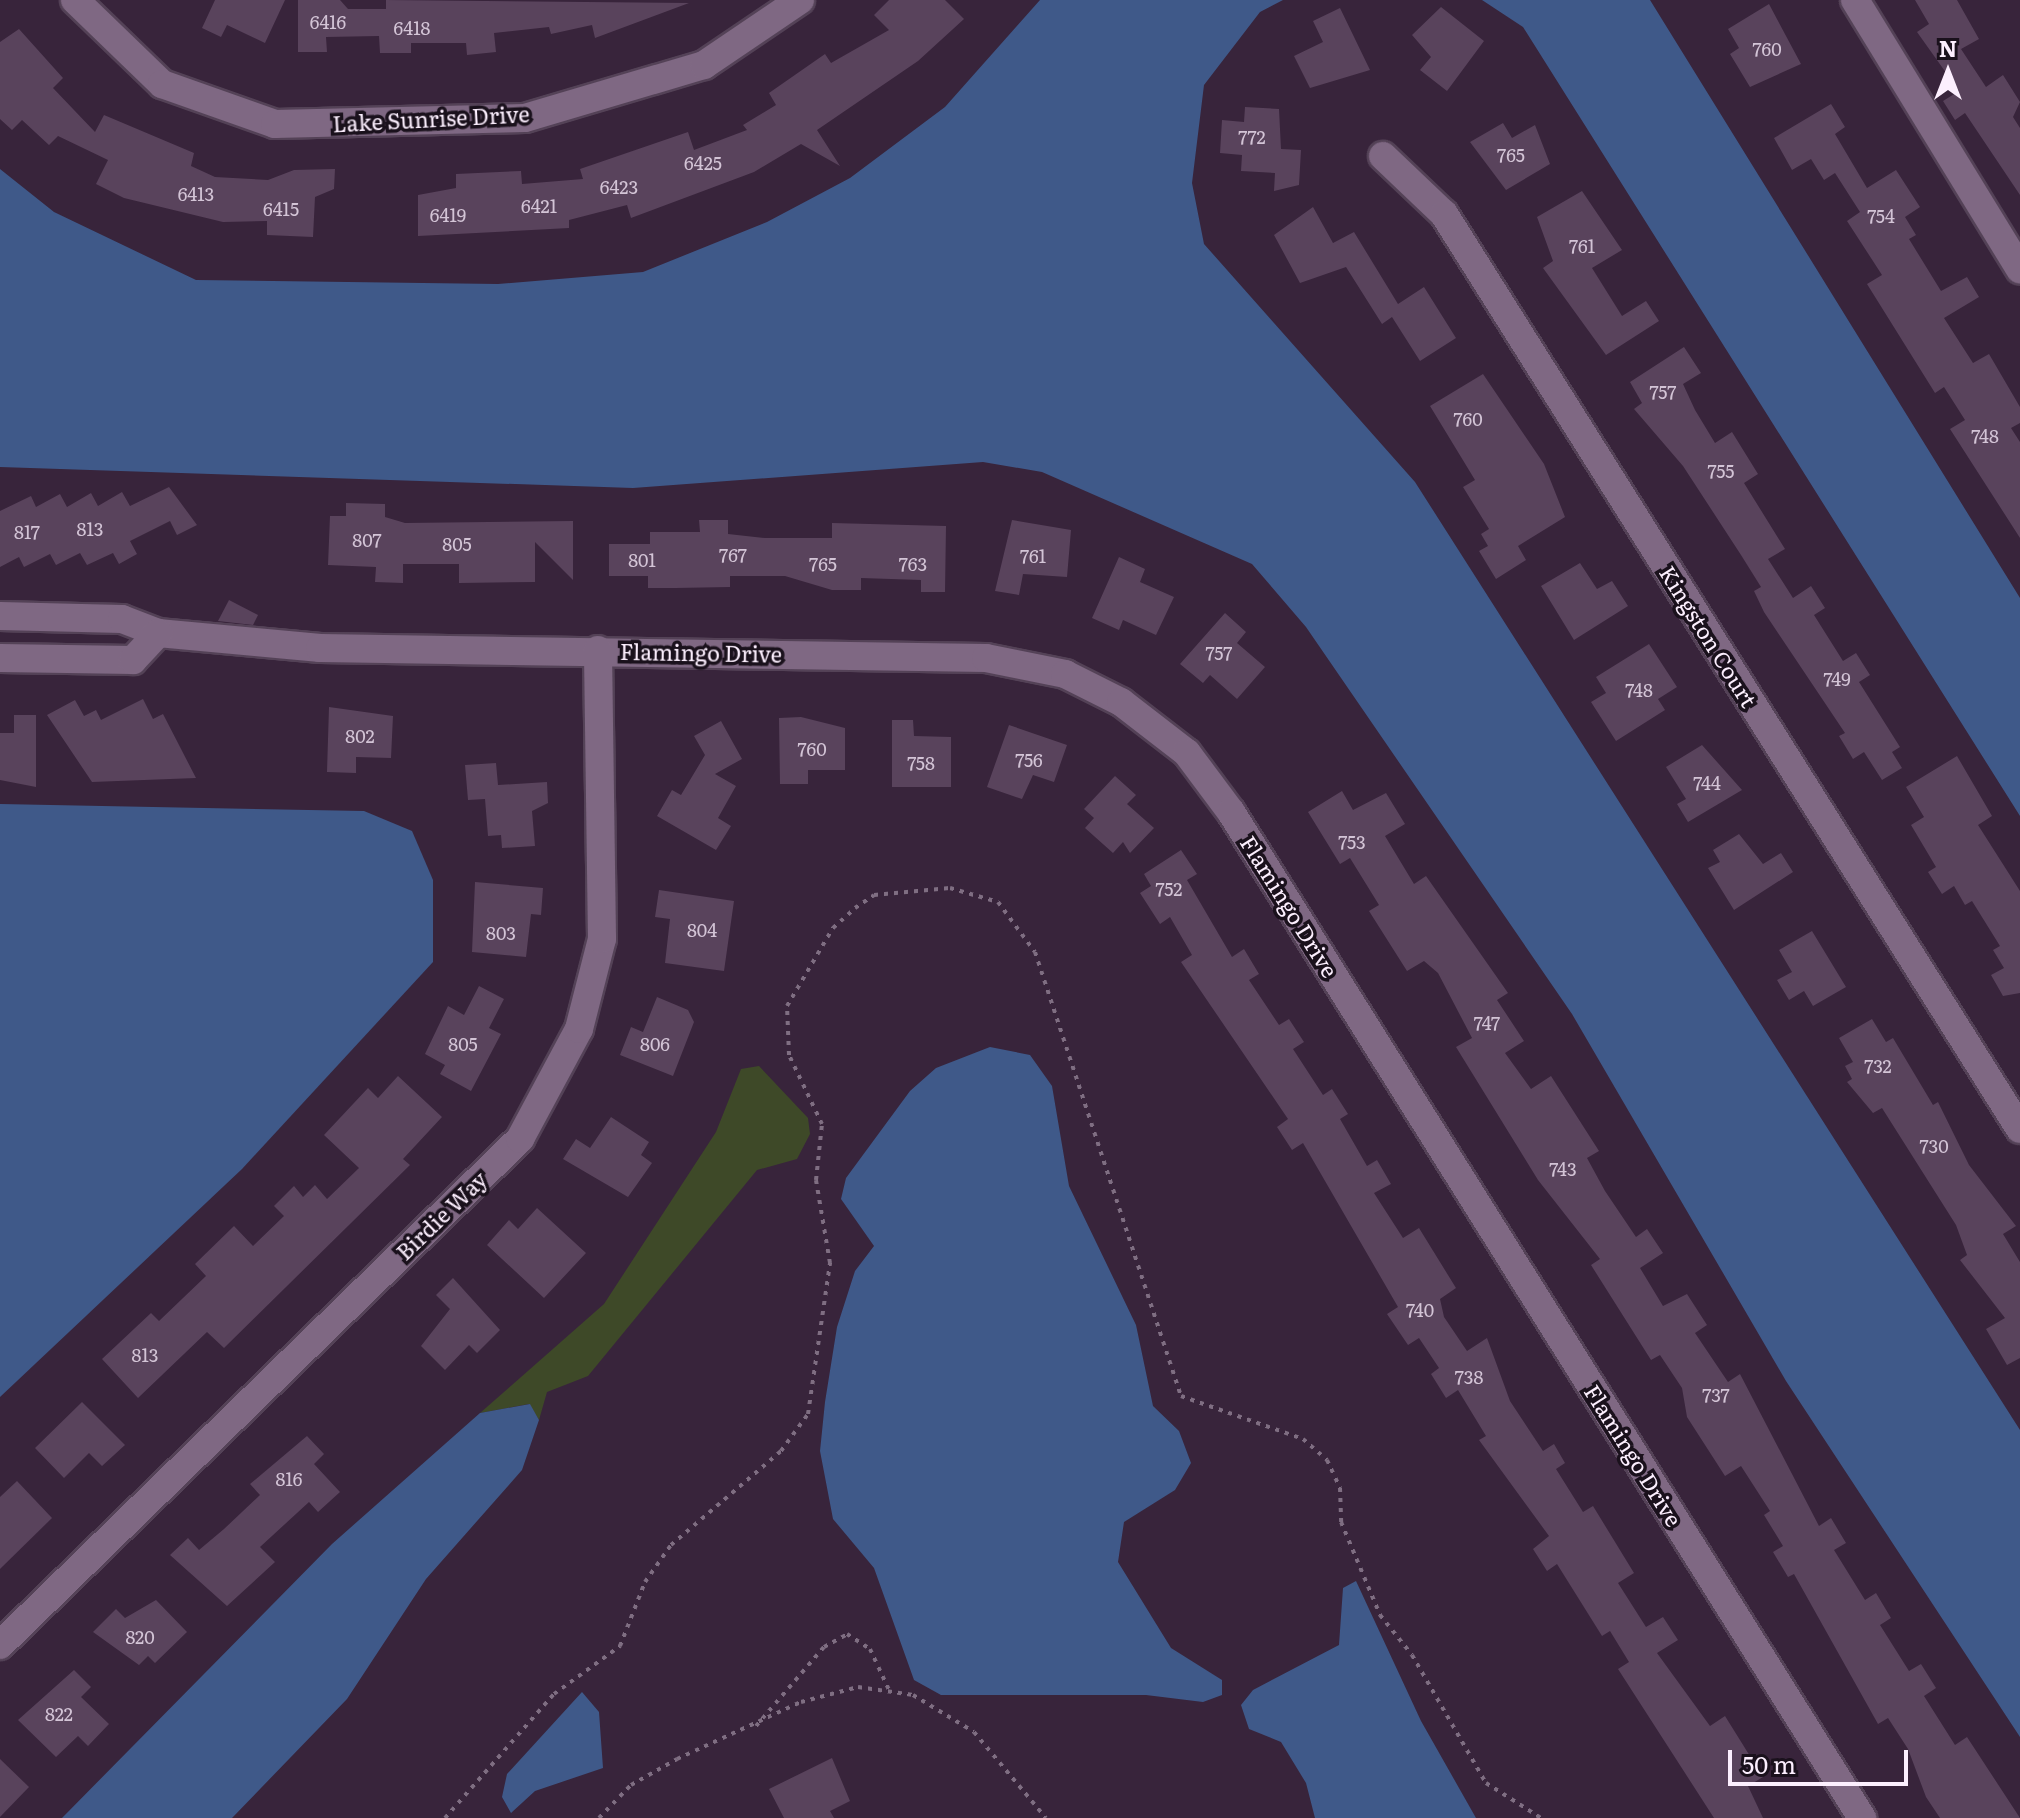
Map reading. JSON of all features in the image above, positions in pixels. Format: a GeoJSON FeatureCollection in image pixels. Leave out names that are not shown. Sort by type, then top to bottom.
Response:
{"type":"FeatureCollection","features":[{"type":"Feature","properties":{"kind":"street","name":"Lake Sunrise Drive"},"geometry":{"type":"LineString","coordinates":[[75,0],[162,84],[275,124],[525,118],[704,65],[800,0]]}},
{"type":"Feature","properties":{"kind":"street"},"geometry":{"type":"LineString","coordinates":[[1855,0],[2020,269]]}},
{"type":"Feature","properties":{"kind":"street","name":"Kingston Court"},"geometry":{"type":"LineString","coordinates":[[1383,156],[1444,214],[2020,1129]]}},
{"type":"Feature","properties":{"kind":"street","name":"Flamingo Drive"},"geometry":{"type":"LineString","coordinates":[[0,616],[122,619],[158,633],[320,648],[986,658],[1065,674],[1121,702],[1187,753],[1862,1818]]}},
{"type":"Feature","properties":{"kind":"street"},"geometry":{"type":"LineString","coordinates":[[0,658],[133,660],[158,633]]}},
{"type":"Feature","properties":{"kind":"street","name":"Birdie Way"},"geometry":{"type":"LineString","coordinates":[[0,1645],[520,1139],[579,1029],[602,939],[598,650]]}},
{"type":"Feature","properties":{"kind":"path"},"geometry":{"type":"LineString","coordinates":[[445,1818],[554,1694],[620,1646],[645,1582],[671,1545],[781,1451],[808,1414],[828,1307],[830,1263],[816,1180],[824,1142],[789,1055],[787,1006],[833,928],[855,908],[874,895],[950,888],[998,902],[1035,952],[1181,1396],[1303,1439],[1327,1460],[1340,1488],[1341,1522],[1380,1615],[1412,1655],[1486,1783],[1541,1818]]}},
{"type":"Feature","properties":{"kind":"path"},"geometry":{"type":"LineString","coordinates":[[755,1727],[835,1638],[859,1638],[870,1649],[889,1690]]}},
{"type":"Feature","properties":{"kind":"path"},"geometry":{"type":"LineString","coordinates":[[599,1818],[631,1785],[834,1692],[889,1690],[913,1695],[974,1732],[1046,1818]]}},
{"type":"Feature","properties":{"kind":"green space"},"geometry":{"type":"Polygon","coordinates":[[[759,1066],[808,1118],[810,1134],[797,1159],[757,1170],[588,1376],[547,1392],[539,1420],[529,1404],[480,1413],[604,1304],[716,1132],[741,1069],[759,1066]]]}},
{"type":"Feature","properties":{"kind":"water"},"geometry":{"type":"Polygon","coordinates":[[[1040,0],[1283,0],[1260,12],[1204,85],[1192,183],[1204,244],[1415,482],[2020,1430],[2020,1737],[1786,1381],[1572,1014],[1306,627],[1252,564],[1042,472],[983,462],[633,488],[0,467],[0,169],[54,212],[196,280],[498,284],[643,272],[767,222],[850,178],[945,107],[1040,0]]]}},
{"type":"Feature","properties":{"kind":"water"},"geometry":{"type":"Polygon","coordinates":[[[1482,0],[1650,0],[2020,598],[2020,816],[1523,27],[1482,0]]]}},
{"type":"Feature","properties":{"kind":"water"},"geometry":{"type":"Polygon","coordinates":[[[0,804],[364,811],[412,831],[433,880],[433,962],[242,1169],[0,1397],[0,804]]]}},
{"type":"Feature","properties":{"kind":"water"},"geometry":{"type":"Polygon","coordinates":[[[990,1047],[1030,1055],[1052,1086],[1069,1186],[1136,1325],[1153,1406],[1179,1431],[1191,1463],[1175,1490],[1124,1522],[1118,1562],[1171,1648],[1222,1680],[1222,1695],[1203,1702],[1146,1695],[941,1695],[914,1680],[874,1568],[833,1519],[820,1451],[825,1402],[837,1327],[855,1271],[874,1246],[841,1199],[846,1178],[910,1091],[936,1068],[990,1047]]]}},
{"type":"Feature","properties":{"kind":"water"},"geometry":{"type":"Polygon","coordinates":[[[530,1404],[539,1420],[522,1470],[426,1579],[347,1699],[232,1818],[62,1818],[332,1544],[480,1413],[530,1404]]]}},
{"type":"Feature","properties":{"kind":"water"},"geometry":{"type":"Polygon","coordinates":[[[1356,1581],[1421,1721],[1476,1818],[1315,1818],[1306,1783],[1281,1742],[1249,1729],[1241,1705],[1253,1690],[1339,1645],[1343,1588],[1356,1581]]]}},
{"type":"Feature","properties":{"kind":"water"},"geometry":{"type":"Polygon","coordinates":[[[582,1692],[599,1712],[603,1768],[535,1791],[511,1813],[502,1797],[507,1774],[582,1692]]]}},
{"type":"Feature","properties":{"kind":"building"},"geometry":{"type":"Polygon","coordinates":[[[215,0],[285,0],[265,43],[227,25],[221,37],[202,28],[215,0]]]}},
{"type":"Feature","properties":{"kind":"building"},"geometry":{"type":"Polygon","coordinates":[[[298,0],[340,0],[348,9],[386,9],[386,0],[689,3],[595,38],[592,25],[551,34],[549,27],[494,33],[496,52],[467,55],[466,43],[411,43],[411,53],[380,53],[379,36],[326,37],[327,52],[298,52],[298,0]]]}},
{"type":"Feature","properties":{"kind":"building"},"geometry":{"type":"Polygon","coordinates":[[[889,0],[945,0],[964,19],[918,61],[817,130],[840,166],[801,144],[754,172],[631,218],[627,205],[569,220],[569,228],[418,236],[418,195],[456,188],[456,174],[521,171],[522,184],[583,179],[580,169],[688,132],[694,150],[747,130],[743,125],[776,105],[769,93],[825,54],[831,63],[889,30],[874,15],[889,0]]]}},
{"type":"Feature","properties":{"kind":"building"},"geometry":{"type":"Polygon","coordinates":[[[1915,0],[1957,0],[1979,39],[1961,49],[1986,87],[2003,75],[2020,102],[2013,117],[2020,128],[2020,195],[1965,113],[1955,120],[1943,101],[1959,91],[1917,32],[1929,24],[1915,0]]]}},
{"type":"Feature","properties":{"kind":"building"},"geometry":{"type":"Polygon","coordinates":[[[1769,4],[1801,64],[1750,87],[1730,54],[1739,48],[1728,29],[1769,4]]]}},
{"type":"Feature","properties":{"kind":"building"},"geometry":{"type":"Polygon","coordinates":[[[1441,7],[1484,41],[1447,91],[1420,70],[1431,57],[1412,35],[1441,7]]]}},
{"type":"Feature","properties":{"kind":"building"},"geometry":{"type":"Polygon","coordinates":[[[1340,8],[1370,70],[1310,88],[1294,56],[1323,42],[1313,21],[1340,8]]]}},
{"type":"Feature","properties":{"kind":"building"},"geometry":{"type":"Polygon","coordinates":[[[19,29],[63,78],[53,88],[95,132],[104,115],[194,153],[191,166],[215,177],[268,180],[294,170],[335,169],[334,189],[315,197],[313,237],[267,235],[267,221],[223,222],[124,198],[96,184],[108,160],[58,136],[49,145],[22,120],[12,130],[0,119],[0,42],[19,29]]]}},
{"type":"Feature","properties":{"kind":"building"},"geometry":{"type":"Polygon","coordinates":[[[1831,104],[1845,127],[1835,134],[1867,188],[1896,170],[1920,207],[1905,217],[1916,235],[1909,239],[1941,291],[1967,277],[1979,297],[1944,318],[1973,363],[1989,354],[2020,407],[2020,423],[2011,428],[2020,442],[2020,538],[1950,429],[1965,420],[1944,387],[1935,393],[1867,284],[1882,275],[1847,221],[1860,212],[1835,173],[1824,180],[1811,159],[1792,170],[1774,138],[1831,104]]]}},
{"type":"Feature","properties":{"kind":"building"},"geometry":{"type":"Polygon","coordinates":[[[1245,107],[1279,109],[1281,149],[1301,150],[1299,185],[1274,191],[1275,173],[1241,171],[1242,155],[1220,153],[1222,120],[1244,122],[1245,107]]]}},
{"type":"Feature","properties":{"kind":"building"},"geometry":{"type":"Polygon","coordinates":[[[1503,123],[1512,138],[1535,125],[1550,164],[1506,190],[1470,142],[1503,123]]]}},
{"type":"Feature","properties":{"kind":"building"},"geometry":{"type":"Polygon","coordinates":[[[1582,191],[1622,250],[1592,268],[1622,316],[1646,301],[1659,321],[1606,355],[1543,268],[1553,261],[1537,217],[1582,191]]]}},
{"type":"Feature","properties":{"kind":"building"},"geometry":{"type":"Polygon","coordinates":[[[1313,207],[1333,243],[1354,232],[1398,304],[1424,287],[1456,338],[1420,361],[1392,317],[1382,324],[1346,267],[1300,283],[1274,235],[1313,207]]]}},
{"type":"Feature","properties":{"kind":"building"},"geometry":{"type":"Polygon","coordinates":[[[1684,347],[1701,373],[1683,384],[1695,410],[1715,443],[1732,432],[1758,474],[1744,483],[1785,549],[1768,559],[1793,598],[1811,586],[1825,608],[1814,615],[1843,661],[1856,653],[1870,675],[1859,682],[1900,747],[1892,752],[1902,768],[1882,780],[1864,752],[1853,759],[1839,736],[1845,733],[1764,612],[1754,591],[1761,587],[1741,555],[1683,466],[1634,409],[1642,403],[1630,382],[1684,347]]]}},
{"type":"Feature","properties":{"kind":"building"},"geometry":{"type":"Polygon","coordinates":[[[1483,374],[1544,464],[1565,517],[1518,546],[1526,560],[1496,579],[1479,551],[1488,546],[1481,534],[1489,529],[1463,487],[1475,480],[1430,406],[1483,374]]]}},
{"type":"Feature","properties":{"kind":"building"},"geometry":{"type":"Polygon","coordinates":[[[169,487],[197,525],[177,535],[170,521],[130,541],[137,554],[119,564],[113,553],[87,565],[80,553],[56,565],[50,554],[24,567],[19,557],[0,567],[0,511],[31,496],[36,507],[60,494],[67,507],[91,493],[98,506],[122,492],[130,506],[169,487]]]}},
{"type":"Feature","properties":{"kind":"building"},"geometry":{"type":"Polygon","coordinates":[[[346,503],[385,504],[385,517],[405,523],[573,521],[573,580],[535,542],[535,582],[459,583],[459,564],[403,564],[403,583],[375,582],[376,567],[328,565],[330,516],[346,516],[346,503]]]}},
{"type":"Feature","properties":{"kind":"building"},"geometry":{"type":"Polygon","coordinates":[[[699,520],[728,520],[728,534],[765,538],[832,538],[832,523],[946,526],[945,592],[921,592],[921,580],[861,578],[861,590],[832,590],[785,576],[730,576],[730,587],[648,588],[648,576],[609,576],[609,544],[650,544],[650,532],[700,532],[699,520]]]}},
{"type":"Feature","properties":{"kind":"building"},"geometry":{"type":"Polygon","coordinates":[[[1012,520],[1071,530],[1067,577],[1023,574],[1019,595],[995,591],[1012,520]]]}},
{"type":"Feature","properties":{"kind":"building"},"geometry":{"type":"Polygon","coordinates":[[[1119,557],[1145,569],[1140,582],[1174,597],[1156,635],[1123,620],[1119,630],[1092,618],[1119,557]]]}},
{"type":"Feature","properties":{"kind":"building"},"geometry":{"type":"Polygon","coordinates":[[[1580,563],[1597,589],[1612,581],[1628,606],[1574,640],[1541,586],[1580,563]]]}},
{"type":"Feature","properties":{"kind":"building"},"geometry":{"type":"Polygon","coordinates":[[[229,600],[258,615],[253,625],[218,621],[229,600]]]}},
{"type":"Feature","properties":{"kind":"building"},"geometry":{"type":"Polygon","coordinates":[[[1225,613],[1246,632],[1237,643],[1265,667],[1237,699],[1210,675],[1203,683],[1180,664],[1225,613]]]}},
{"type":"Feature","properties":{"kind":"building"},"geometry":{"type":"Polygon","coordinates":[[[1649,644],[1677,687],[1658,699],[1665,710],[1616,741],[1591,702],[1606,693],[1596,677],[1649,644]]]}},
{"type":"Feature","properties":{"kind":"building"},"geometry":{"type":"Polygon","coordinates":[[[143,699],[153,719],[163,714],[196,778],[92,782],[47,715],[75,700],[84,716],[96,710],[101,720],[143,699]]]}},
{"type":"Feature","properties":{"kind":"building"},"geometry":{"type":"Polygon","coordinates":[[[329,707],[393,716],[391,758],[356,757],[356,773],[327,772],[329,707]]]}},
{"type":"Feature","properties":{"kind":"building"},"geometry":{"type":"Polygon","coordinates":[[[14,715],[36,715],[36,787],[0,780],[0,733],[14,733],[14,715]]]}},
{"type":"Feature","properties":{"kind":"building"},"geometry":{"type":"Polygon","coordinates":[[[801,717],[845,728],[845,770],[808,770],[808,784],[780,784],[779,718],[801,717]]]}},
{"type":"Feature","properties":{"kind":"building"},"geometry":{"type":"Polygon","coordinates":[[[892,720],[913,720],[914,736],[951,737],[951,787],[892,787],[892,720]]]}},
{"type":"Feature","properties":{"kind":"building"},"geometry":{"type":"Polygon","coordinates":[[[721,721],[742,759],[715,774],[736,786],[718,818],[731,826],[716,850],[657,816],[672,790],[681,795],[705,755],[694,736],[721,721]]]}},
{"type":"Feature","properties":{"kind":"building"},"geometry":{"type":"Polygon","coordinates":[[[1009,725],[1067,745],[1054,782],[1033,775],[1022,799],[987,787],[1009,725]]]}},
{"type":"Feature","properties":{"kind":"building"},"geometry":{"type":"Polygon","coordinates":[[[1702,745],[1742,790],[1688,822],[1677,804],[1686,799],[1666,767],[1702,745]]]}},
{"type":"Feature","properties":{"kind":"building"},"geometry":{"type":"Polygon","coordinates":[[[1957,756],[1992,816],[1978,825],[2020,891],[2020,993],[2003,996],[1991,975],[2004,968],[1993,950],[2000,946],[1972,901],[1965,905],[1954,886],[1942,894],[1928,872],[1936,867],[1911,825],[1924,817],[1906,787],[1957,756]]]}},
{"type":"Feature","properties":{"kind":"building"},"geometry":{"type":"Polygon","coordinates":[[[496,763],[498,785],[547,782],[548,803],[532,811],[535,846],[502,848],[501,835],[488,836],[485,799],[468,800],[465,765],[496,763]]]}},
{"type":"Feature","properties":{"kind":"building"},"geometry":{"type":"Polygon","coordinates":[[[1115,776],[1136,795],[1127,804],[1154,828],[1130,853],[1123,842],[1113,853],[1085,828],[1094,818],[1084,809],[1115,776]]]}},
{"type":"Feature","properties":{"kind":"building"},"geometry":{"type":"Polygon","coordinates":[[[1342,791],[1353,810],[1386,793],[1405,824],[1385,836],[1414,884],[1426,876],[1508,993],[1497,1000],[1524,1041],[1505,1053],[1531,1089],[1551,1076],[1599,1151],[1587,1158],[1605,1191],[1636,1237],[1647,1229],[1663,1253],[1640,1268],[1663,1306],[1687,1294],[1707,1325],[1695,1333],[1728,1382],[1740,1374],[1819,1526],[1831,1518],[1846,1543],[1834,1550],[1865,1600],[1876,1593],[1891,1618],[1880,1625],[1909,1671],[1921,1664],[1936,1688],[1924,1696],[1955,1745],[1967,1737],[2020,1818],[1940,1818],[1926,1797],[1908,1749],[1888,1718],[1878,1724],[1794,1574],[1788,1577],[1773,1552],[1783,1546],[1764,1515],[1770,1511],[1741,1466],[1725,1476],[1687,1417],[1682,1388],[1660,1355],[1651,1360],[1591,1265],[1600,1259],[1538,1180],[1456,1047],[1472,1038],[1438,973],[1424,961],[1407,971],[1369,911],[1379,905],[1350,858],[1340,864],[1308,812],[1342,791]]]}},
{"type":"Feature","properties":{"kind":"building"},"geometry":{"type":"Polygon","coordinates":[[[1739,834],[1763,864],[1781,853],[1793,872],[1734,910],[1708,868],[1720,862],[1713,850],[1739,834]]]}},
{"type":"Feature","properties":{"kind":"building"},"geometry":{"type":"Polygon","coordinates":[[[1181,850],[1197,874],[1187,880],[1232,957],[1244,949],[1259,974],[1249,980],[1279,1025],[1289,1019],[1304,1042],[1293,1049],[1323,1095],[1332,1089],[1348,1114],[1340,1119],[1367,1166],[1377,1160],[1391,1184],[1374,1193],[1403,1238],[1419,1228],[1456,1288],[1440,1299],[1444,1317],[1467,1351],[1487,1338],[1510,1401],[1543,1451],[1554,1444],[1565,1463],[1556,1469],[1583,1512],[1593,1506],[1634,1573],[1618,1583],[1646,1627],[1663,1617],[1678,1640],[1657,1653],[1710,1726],[1725,1716],[1763,1777],[1748,1786],[1763,1818],[1714,1818],[1618,1669],[1629,1662],[1610,1631],[1602,1636],[1557,1564],[1547,1571],[1533,1549],[1549,1536],[1479,1440],[1486,1436],[1458,1390],[1446,1398],[1431,1374],[1439,1368],[1419,1338],[1408,1345],[1387,1314],[1398,1307],[1303,1143],[1292,1150],[1277,1127],[1288,1119],[1181,962],[1192,955],[1170,917],[1160,924],[1140,893],[1151,886],[1144,874],[1181,850]]]}},
{"type":"Feature","properties":{"kind":"building"},"geometry":{"type":"Polygon","coordinates":[[[475,882],[543,888],[541,915],[531,914],[526,957],[472,952],[475,882]]]}},
{"type":"Feature","properties":{"kind":"building"},"geometry":{"type":"Polygon","coordinates":[[[659,890],[734,901],[724,971],[665,963],[670,919],[655,917],[659,890]]]}},
{"type":"Feature","properties":{"kind":"building"},"geometry":{"type":"Polygon","coordinates":[[[1812,931],[1846,987],[1813,1006],[1804,991],[1789,1000],[1777,980],[1792,972],[1779,950],[1812,931]]]}},
{"type":"Feature","properties":{"kind":"building"},"geometry":{"type":"Polygon","coordinates":[[[479,986],[504,999],[489,1028],[501,1034],[471,1091],[440,1074],[445,1065],[425,1054],[448,1006],[464,1015],[479,986]]]}},
{"type":"Feature","properties":{"kind":"building"},"geometry":{"type":"Polygon","coordinates":[[[657,997],[688,1010],[694,1022],[673,1076],[620,1055],[631,1027],[643,1032],[657,997]]]}},
{"type":"Feature","properties":{"kind":"building"},"geometry":{"type":"Polygon","coordinates":[[[1872,1019],[1886,1042],[1893,1038],[1933,1105],[1938,1102],[1969,1165],[2016,1226],[2003,1234],[2020,1262],[2020,1358],[2007,1365],[1986,1329],[2005,1318],[1960,1260],[1967,1255],[1956,1225],[1882,1108],[1873,1113],[1847,1082],[1852,1079],[1845,1066],[1853,1062],[1839,1038],[1872,1019]]]}},
{"type":"Feature","properties":{"kind":"building"},"geometry":{"type":"Polygon","coordinates":[[[398,1076],[442,1117],[403,1159],[410,1165],[224,1348],[207,1332],[138,1398],[102,1359],[151,1313],[159,1321],[206,1276],[195,1264],[234,1226],[253,1246],[284,1216],[274,1206],[294,1186],[303,1197],[315,1185],[327,1199],[359,1168],[324,1135],[368,1088],[378,1098],[398,1076]]]}},
{"type":"Feature","properties":{"kind":"building"},"geometry":{"type":"Polygon","coordinates":[[[611,1117],[649,1142],[641,1155],[652,1163],[628,1197],[563,1159],[576,1139],[590,1148],[611,1117]]]}},
{"type":"Feature","properties":{"kind":"building"},"geometry":{"type":"Polygon","coordinates":[[[537,1208],[586,1253],[544,1298],[487,1245],[509,1220],[518,1229],[537,1208]]]}},
{"type":"Feature","properties":{"kind":"building"},"geometry":{"type":"Polygon","coordinates":[[[453,1278],[500,1330],[477,1353],[469,1345],[445,1370],[421,1346],[450,1309],[436,1295],[453,1278]]]}},
{"type":"Feature","properties":{"kind":"building"},"geometry":{"type":"Polygon","coordinates":[[[82,1402],[125,1445],[102,1466],[89,1453],[64,1478],[35,1448],[82,1402]]]}},
{"type":"Feature","properties":{"kind":"building"},"geometry":{"type":"Polygon","coordinates":[[[307,1436],[324,1454],[314,1464],[340,1492],[318,1512],[309,1502],[260,1547],[275,1562],[227,1606],[170,1555],[188,1538],[199,1550],[224,1529],[260,1495],[250,1484],[307,1436]]]}},
{"type":"Feature","properties":{"kind":"building"},"geometry":{"type":"Polygon","coordinates":[[[17,1481],[52,1518],[0,1569],[0,1497],[17,1481]]]}},
{"type":"Feature","properties":{"kind":"building"},"geometry":{"type":"Polygon","coordinates":[[[156,1600],[187,1632],[155,1663],[148,1656],[139,1665],[93,1632],[116,1609],[125,1618],[156,1600]]]}},
{"type":"Feature","properties":{"kind":"building"},"geometry":{"type":"Polygon","coordinates":[[[74,1670],[91,1687],[81,1697],[109,1724],[88,1746],[78,1736],[56,1757],[18,1720],[74,1670]]]}},
{"type":"Feature","properties":{"kind":"building"},"geometry":{"type":"Polygon","coordinates":[[[832,1758],[850,1801],[830,1811],[834,1818],[784,1818],[769,1789],[832,1758]]]}},
{"type":"Feature","properties":{"kind":"building"},"geometry":{"type":"Polygon","coordinates":[[[0,1759],[29,1787],[0,1817],[0,1759]]]}}]}
